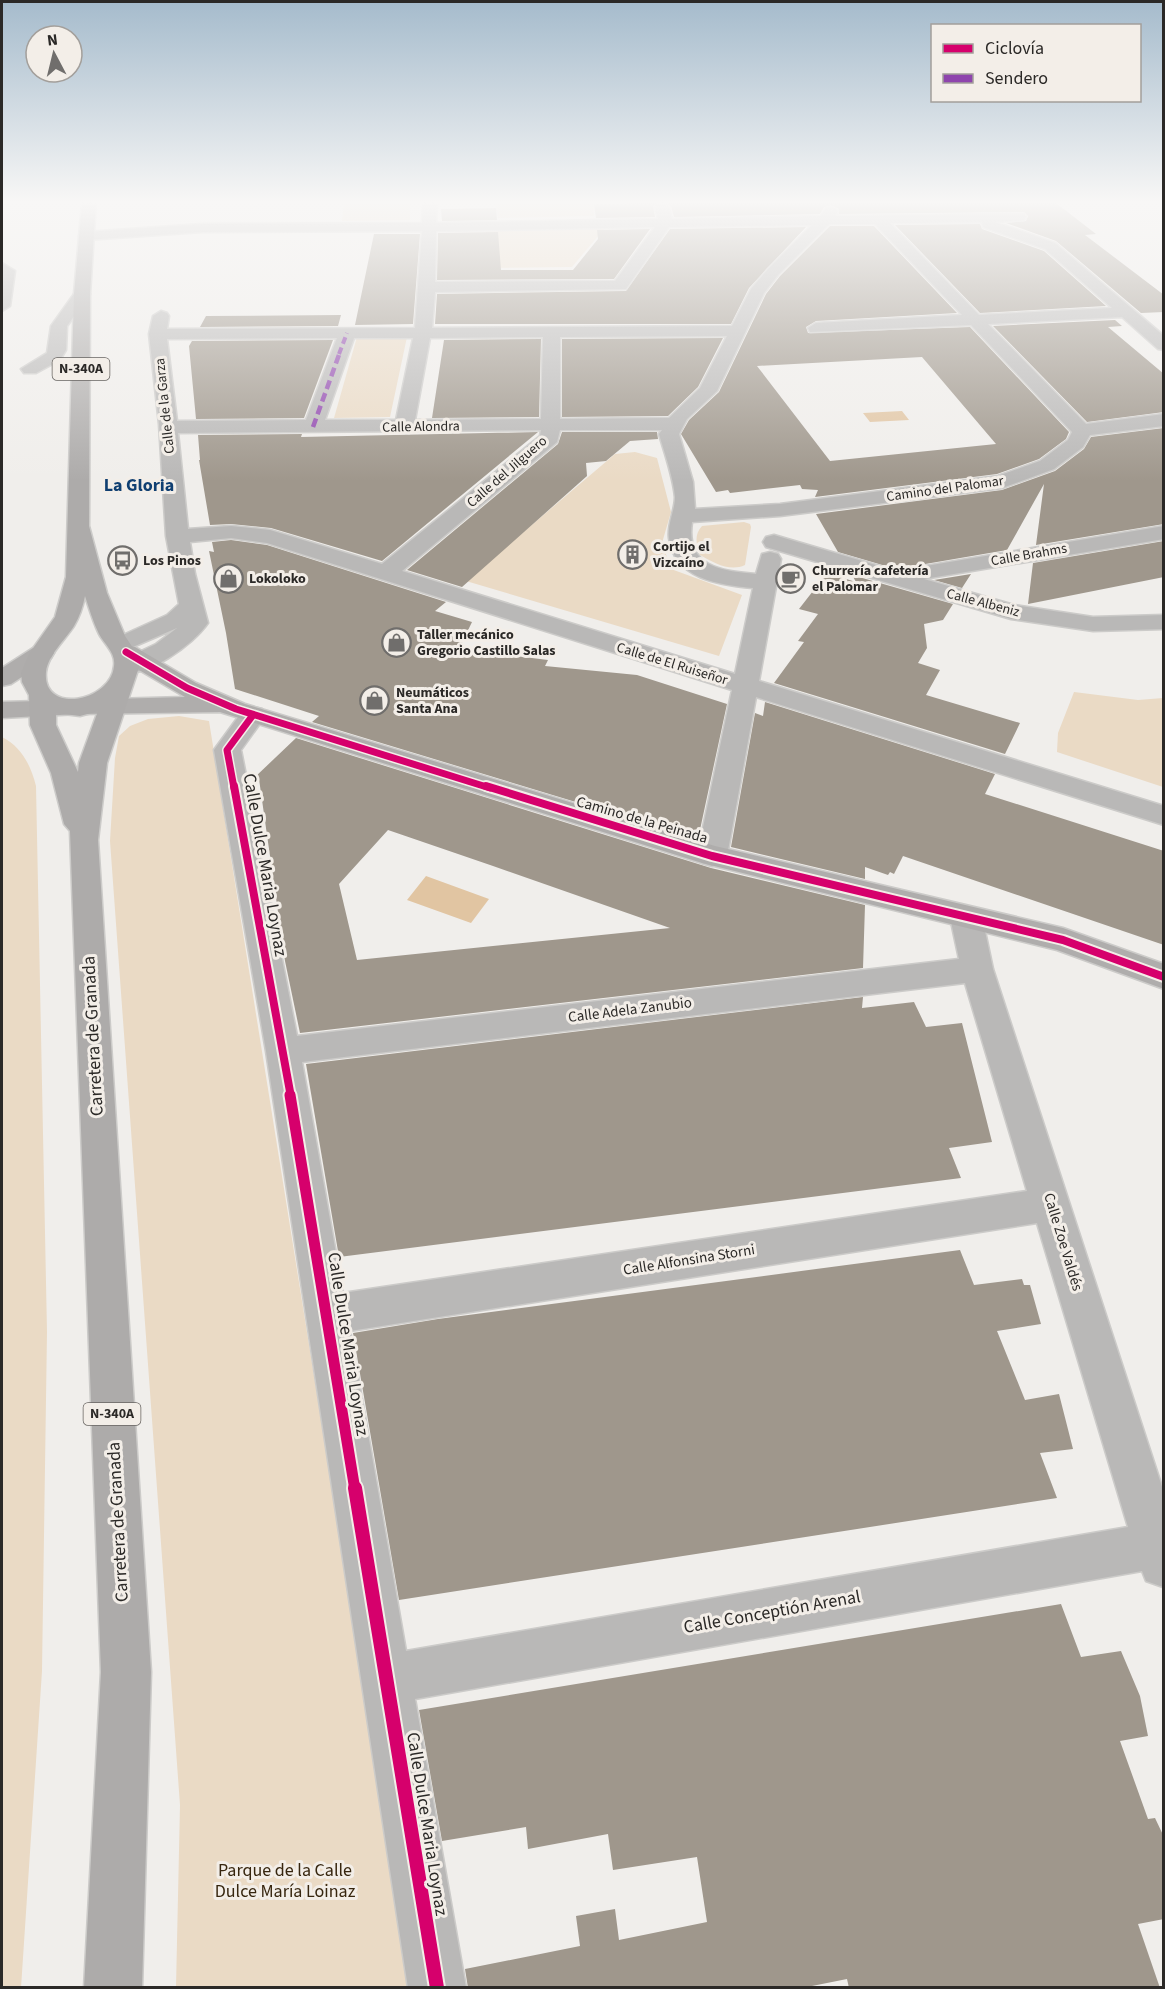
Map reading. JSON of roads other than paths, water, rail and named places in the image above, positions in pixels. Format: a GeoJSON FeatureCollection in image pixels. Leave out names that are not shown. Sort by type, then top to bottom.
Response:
{"type":"FeatureCollection","features":[{"type":"Feature","properties":{"kind":"highway","name":"N-340A"},"geometry":{"type":"LineString","coordinates":[[82,296],[80,529],[77,577],[67,618],[34,664],[34,685],[42,703],[43,725],[65,773],[82,840]]}},
{"type":"Feature","properties":{"kind":"highway","name":"N-340A"},"geometry":{"type":"LineString","coordinates":[[80,529],[85,565],[123,664],[93,763],[82,840]]}},
{"type":"Feature","properties":{"kind":"highway"},"geometry":{"type":"LineString","coordinates":[[45,648],[63,635],[79,630],[102,631],[123,664]]}},
{"type":"Feature","properties":{"kind":"highway","name":"Carretera de Granada"},"geometry":{"type":"LineString","coordinates":[[82,840],[126,1672],[113,1988]]}},
{"type":"Feature","properties":{"kind":"street"},"geometry":{"type":"LineString","coordinates":[[30,369],[54,356],[57,350],[59,326],[81,296]]}},
{"type":"Feature","properties":{"kind":"street"},"geometry":{"type":"LineString","coordinates":[[404,427],[424,333],[427,296]]}},
{"type":"Feature","properties":{"kind":"street"},"geometry":{"type":"LineString","coordinates":[[755,296],[708,391],[673,424],[669,434],[685,498],[680,539],[687,558],[702,572],[766,582]]}},
{"type":"Feature","properties":{"kind":"street"},"geometry":{"type":"LineString","coordinates":[[952,296],[1082,431],[1164,420]]}},
{"type":"Feature","properties":{"kind":"street"},"geometry":{"type":"LineString","coordinates":[[1106,296],[1164,345]]}},
{"type":"Feature","properties":{"kind":"street"},"geometry":{"type":"LineString","coordinates":[[816,328],[1124,312]]}},
{"type":"Feature","properties":{"kind":"street","name":"Calle de la Garza"},"geometry":{"type":"LineString","coordinates":[[123,664],[174,646],[193,614],[177,536],[159,325],[347,333]]}},
{"type":"Feature","properties":{"kind":"street"},"geometry":{"type":"LineString","coordinates":[[313,427],[347,333],[737,331]]}},
{"type":"Feature","properties":{"kind":"street","name":"Calle del Jilguero"},"geometry":{"type":"LineString","coordinates":[[385,573],[550,438],[552,332]]}},
{"type":"Feature","properties":{"kind":"street"},"geometry":{"type":"LineString","coordinates":[[11,371],[81,365]]}},
{"type":"Feature","properties":{"kind":"street","name":"Calle Alondra"},"geometry":{"type":"LineString","coordinates":[[168,427],[673,424]]}},
{"type":"Feature","properties":{"kind":"street","name":"Camino del Palomar"},"geometry":{"type":"LineString","coordinates":[[682,516],[780,510],[1002,482],[1047,465],[1076,443],[1082,431]]}},
{"type":"Feature","properties":{"kind":"street"},"geometry":{"type":"LineString","coordinates":[[712,856],[780,510]]}},
{"type":"Feature","properties":{"kind":"street","name":"Calle de El Ruiseñor"},"geometry":{"type":"LineString","coordinates":[[177,536],[231,531],[270,537],[1164,816]]}},
{"type":"Feature","properties":{"kind":"street","name":"Calle Brahms"},"geometry":{"type":"LineString","coordinates":[[895,578],[1164,532]]}},
{"type":"Feature","properties":{"kind":"street","name":"Calle Albeniz"},"geometry":{"type":"LineString","coordinates":[[774,542],[1011,612],[1093,624],[1164,622]]}},
{"type":"Feature","properties":{"kind":"street"},"geometry":{"type":"LineString","coordinates":[[2,679],[45,648]]}},
{"type":"Feature","properties":{"kind":"street","name":"Camino de la Peinada"},"geometry":{"type":"LineString","coordinates":[[42,703],[77,708],[123,664]]}},
{"type":"Feature","properties":{"kind":"street","name":"Camino de la Peinada"},"geometry":{"type":"LineString","coordinates":[[123,664],[239,711],[712,856],[1063,940],[1164,977]]}},
{"type":"Feature","properties":{"kind":"street","name":"Camino de la Peinada"},"geometry":{"type":"LineString","coordinates":[[123,664],[155,673],[239,711]]}},
{"type":"Feature","properties":{"kind":"street"},"geometry":{"type":"LineString","coordinates":[[2,710],[42,703]]}},
{"type":"Feature","properties":{"kind":"street","name":"Calle Dulce Maria Loynaz"},"geometry":{"type":"LineString","coordinates":[[239,711],[227,750],[283,1051],[437,1988]]}},
{"type":"Feature","properties":{"kind":"street","name":"Calle Zoe Valdés"},"geometry":{"type":"LineString","coordinates":[[966,917],[977,969],[1160,1555]]}},
{"type":"Feature","properties":{"kind":"street","name":"Calle Adela Zanubio"},"geometry":{"type":"LineString","coordinates":[[283,1051],[977,969]]}},
{"type":"Feature","properties":{"kind":"street","name":"Calle Alfonsina Storni"},"geometry":{"type":"LineString","coordinates":[[327,1315],[1051,1204]]}},
{"type":"Feature","properties":{"kind":"street","name":"Calle Conceptión Arenal"},"geometry":{"type":"LineString","coordinates":[[386,1679],[1160,1555]]}},
{"type":"Feature","properties":{"kind":"place","name":"Cortijo el Vizcaíno"},"geometry":{"type":"Point","coordinates":[632,555]}},
{"type":"Feature","properties":{"kind":"place","name":"Los Pinos"},"geometry":{"type":"Point","coordinates":[122,561]}},
{"type":"Feature","properties":{"kind":"place","name":"Lokoloko"},"geometry":{"type":"Point","coordinates":[228,579]}},
{"type":"Feature","properties":{"kind":"place","name":"Churrería cafetería el Palomar"},"geometry":{"type":"Point","coordinates":[791,579]}},
{"type":"Feature","properties":{"kind":"place","name":"Taller mecánico Gregorio Castillo Salas"},"geometry":{"type":"Point","coordinates":[396,643]}},
{"type":"Feature","properties":{"kind":"place","name":"Neumáticos Santa Ana"},"geometry":{"type":"Point","coordinates":[375,701]}},
{"type":"Feature","properties":{"kind":"district","name":"La Gloria"},"geometry":{"type":"Point","coordinates":[139,485]}},
{"type":"Feature","properties":{"kind":"park label","name":"Parque de la Calle Dulce María Loinaz"},"geometry":{"type":"Point","coordinates":[285,1880]}}]}
